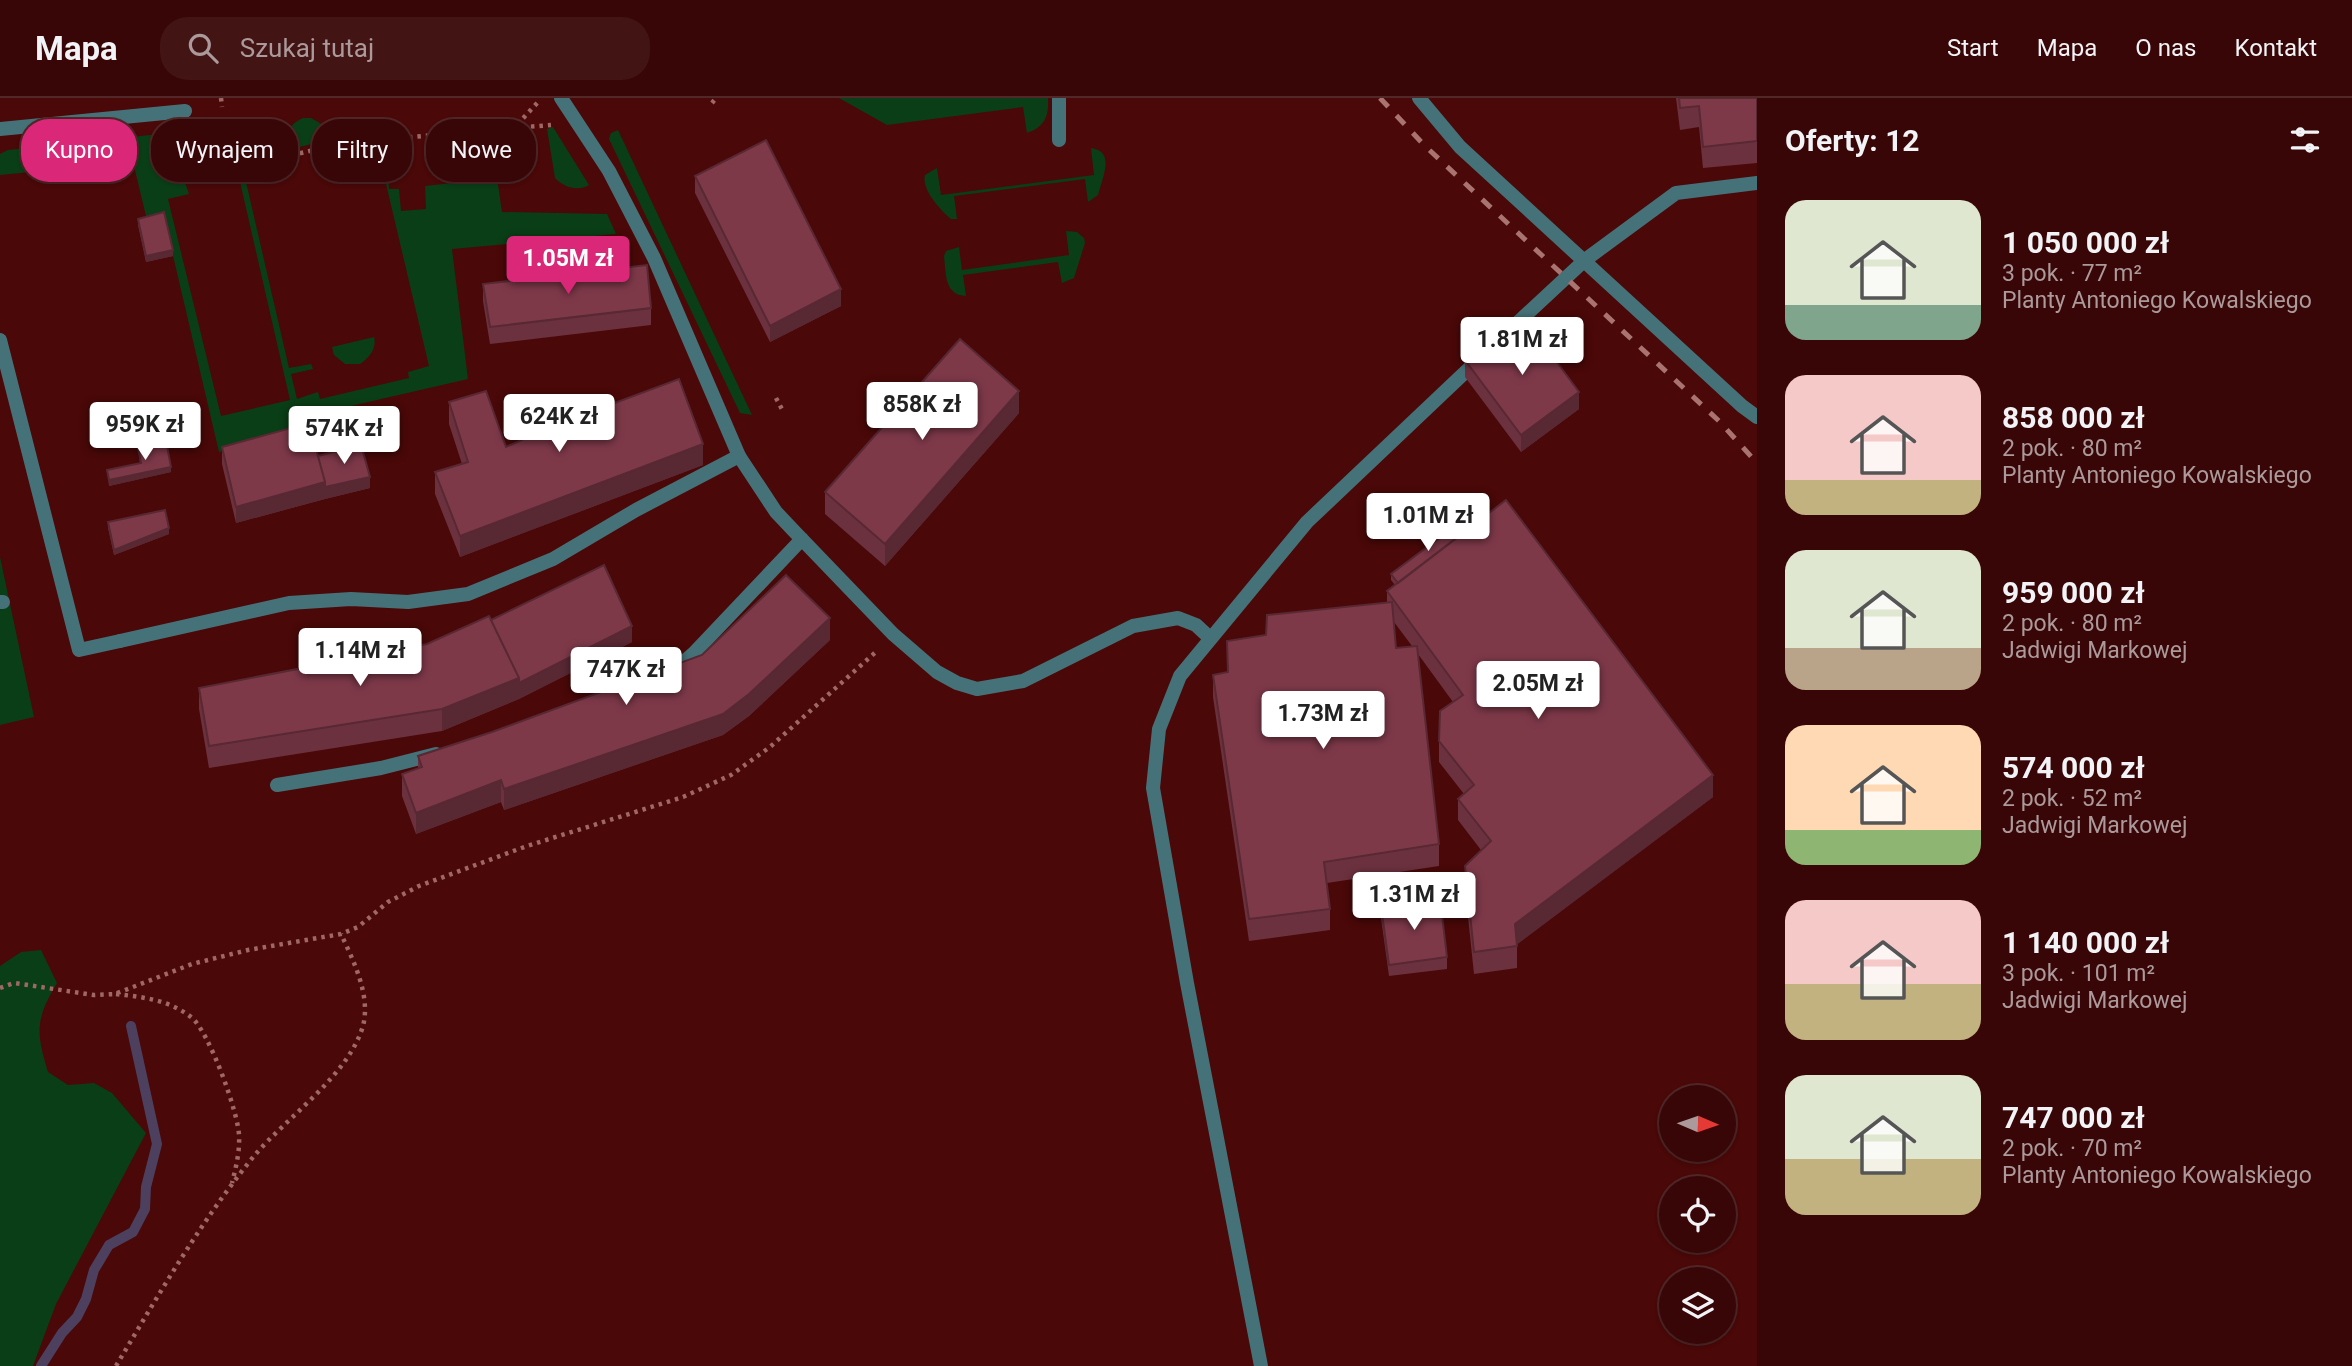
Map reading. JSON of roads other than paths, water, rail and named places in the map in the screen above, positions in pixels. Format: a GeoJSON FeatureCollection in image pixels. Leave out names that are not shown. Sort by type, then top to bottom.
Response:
{"type":"FeatureCollection","features":[{"type":"Feature","properties":{"kind":"street"},"geometry":{"type":"LineString","coordinates":[[561,98],[609,171],[663,276],[739,456],[776,512],[893,634],[937,672],[957,683],[977,689],[1023,681],[1133,626],[1178,618],[1196,625],[1210,638]]}},
{"type":"Feature","properties":{"kind":"street"},"geometry":{"type":"LineString","coordinates":[[1059,98],[1059,140]]}},
{"type":"Feature","properties":{"kind":"street"},"geometry":{"type":"LineString","coordinates":[[1419,98],[1460,147],[1742,406],[1757,416]]}},
{"type":"Feature","properties":{"kind":"street"},"geometry":{"type":"LineString","coordinates":[[0,129],[185,111]]}},
{"type":"Feature","properties":{"kind":"street"},"geometry":{"type":"LineString","coordinates":[[1261,1366],[1187,983],[1153,788],[1159,729],[1180,676],[1307,522],[1585,260],[1676,193],[1757,183]]}},
{"type":"Feature","properties":{"kind":"street"},"geometry":{"type":"LineString","coordinates":[[0,340],[79,650],[289,603],[351,599],[408,602],[468,594],[553,559],[636,510],[739,456]]}},
{"type":"Feature","properties":{"kind":"street"},"geometry":{"type":"LineString","coordinates":[[660,673],[679,666],[694,653],[802,540]]}},
{"type":"Feature","properties":{"kind":"street"},"geometry":{"type":"LineString","coordinates":[[277,785],[403,763],[454,747]]}},
{"type":"Feature","properties":{"kind":"waterway"},"geometry":{"type":"LineString","coordinates":[[41,1366],[62,1333],[77,1317],[86,1299],[94,1270],[109,1245],[133,1232],[145,1209],[146,1187],[157,1144],[131,1026]]}},
{"type":"Feature","properties":{"kind":"railway"},"geometry":{"type":"LineString","coordinates":[[1380,98],[1424,145],[1719,421],[1757,463]]}}]}
